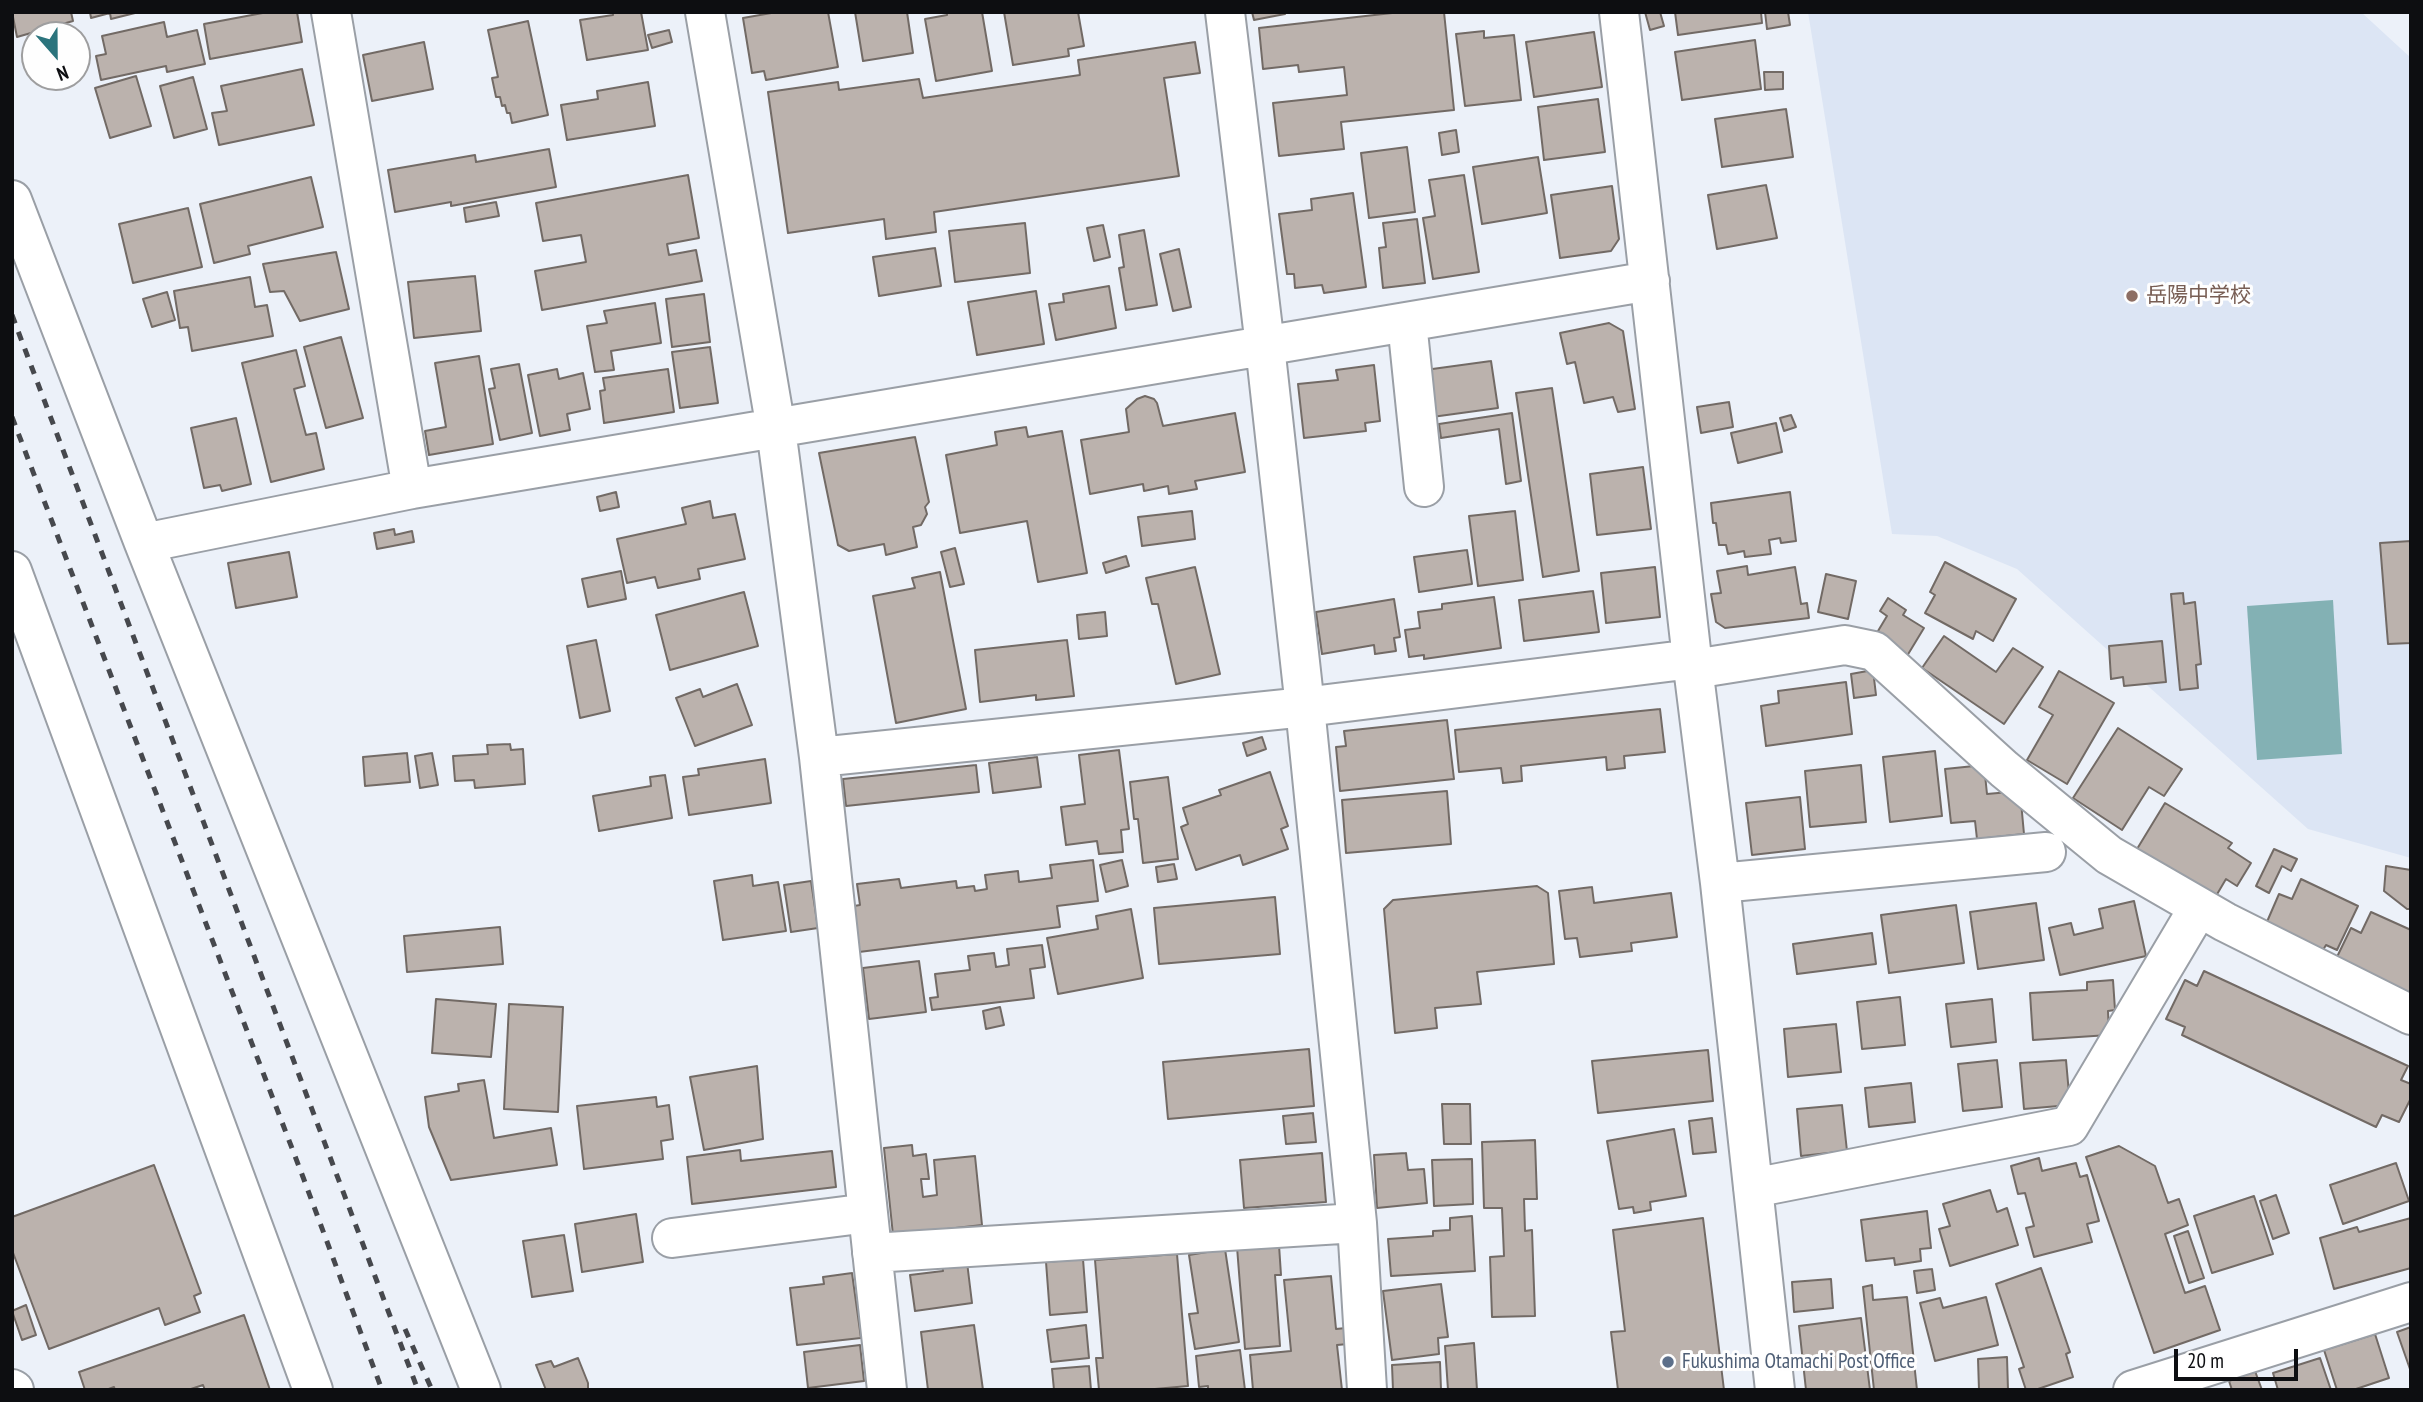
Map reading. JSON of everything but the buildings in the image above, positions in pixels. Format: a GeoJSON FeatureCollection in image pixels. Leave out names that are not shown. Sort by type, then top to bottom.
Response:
{"type":"FeatureCollection","features":[{"type":"Feature","properties":{"kind":"street"},"geometry":{"type":"LineString","coordinates":[[331,12],[412,489]]}},
{"type":"Feature","properties":{"kind":"street"},"geometry":{"type":"LineString","coordinates":[[705,12],[776,429],[818,757],[887,1390]]}},
{"type":"Feature","properties":{"kind":"street"},"geometry":{"type":"LineString","coordinates":[[1225,12],[1305,707],[1357,1223],[1367,1390]]}},
{"type":"Feature","properties":{"kind":"street"},"geometry":{"type":"LineString","coordinates":[[1619,12],[1720,883],[1775,1390]]}},
{"type":"Feature","properties":{"kind":"street"},"geometry":{"type":"LineString","coordinates":[[12,200],[144,543],[481,1390]]}},
{"type":"Feature","properties":{"kind":"street"},"geometry":{"type":"LineString","coordinates":[[144,543],[412,489],[1650,281]]}},
{"type":"Feature","properties":{"kind":"street"},"geometry":{"type":"LineString","coordinates":[[1407,322],[1424,487]]}},
{"type":"Feature","properties":{"kind":"street"},"geometry":{"type":"LineString","coordinates":[[12,571],[313,1390]]}},
{"type":"Feature","properties":{"kind":"street"},"geometry":{"type":"LineString","coordinates":[[818,757],[1305,707],[1844,645],[1874,651],[2004,769],[2109,855],[2225,922],[2411,1015]]}},
{"type":"Feature","properties":{"kind":"street"},"geometry":{"type":"LineString","coordinates":[[1720,883],[2046,852]]}},
{"type":"Feature","properties":{"kind":"street"},"geometry":{"type":"LineString","coordinates":[[1753,1188],[2069,1126],[2199,907]]}},
{"type":"Feature","properties":{"kind":"street"},"geometry":{"type":"LineString","coordinates":[[672,1238],[868,1213]]}},
{"type":"Feature","properties":{"kind":"street"},"geometry":{"type":"LineString","coordinates":[[872,1254],[1357,1223]]}},
{"type":"Feature","properties":{"kind":"street"},"geometry":{"type":"LineString","coordinates":[[2133,1390],[2411,1302]]}},
{"type":"Feature","properties":{"kind":"shaded area","name":"岳陽中学校"},"geometry":{"type":"Polygon","coordinates":[[[1808,12],[2361,12],[2411,58],[2411,858],[2308,829],[2017,569],[1937,536],[1892,534],[1808,12]]]}},
{"type":"Feature","properties":{"kind":"water"},"geometry":{"type":"Polygon","coordinates":[[[2333,600],[2342,754],[2257,760],[2247,606],[2333,600]]]}},
{"type":"Feature","properties":{"kind":"railway"},"geometry":{"type":"LineString","coordinates":[[12,315],[418,1390]]}},
{"type":"Feature","properties":{"kind":"railway"},"geometry":{"type":"LineString","coordinates":[[12,417],[382,1390]]}},
{"type":"Feature","properties":{"kind":"railway"},"geometry":{"type":"LineString","coordinates":[[405,1329],[432,1390]]}},
{"type":"Feature","properties":{"kind":"place","name":"岳陽中学校"},"geometry":{"type":"Point","coordinates":[2132,296]}},
{"type":"Feature","properties":{"kind":"place","name":"Fukushima Otamachi Post Office"},"geometry":{"type":"Point","coordinates":[1668,1362]}}]}
